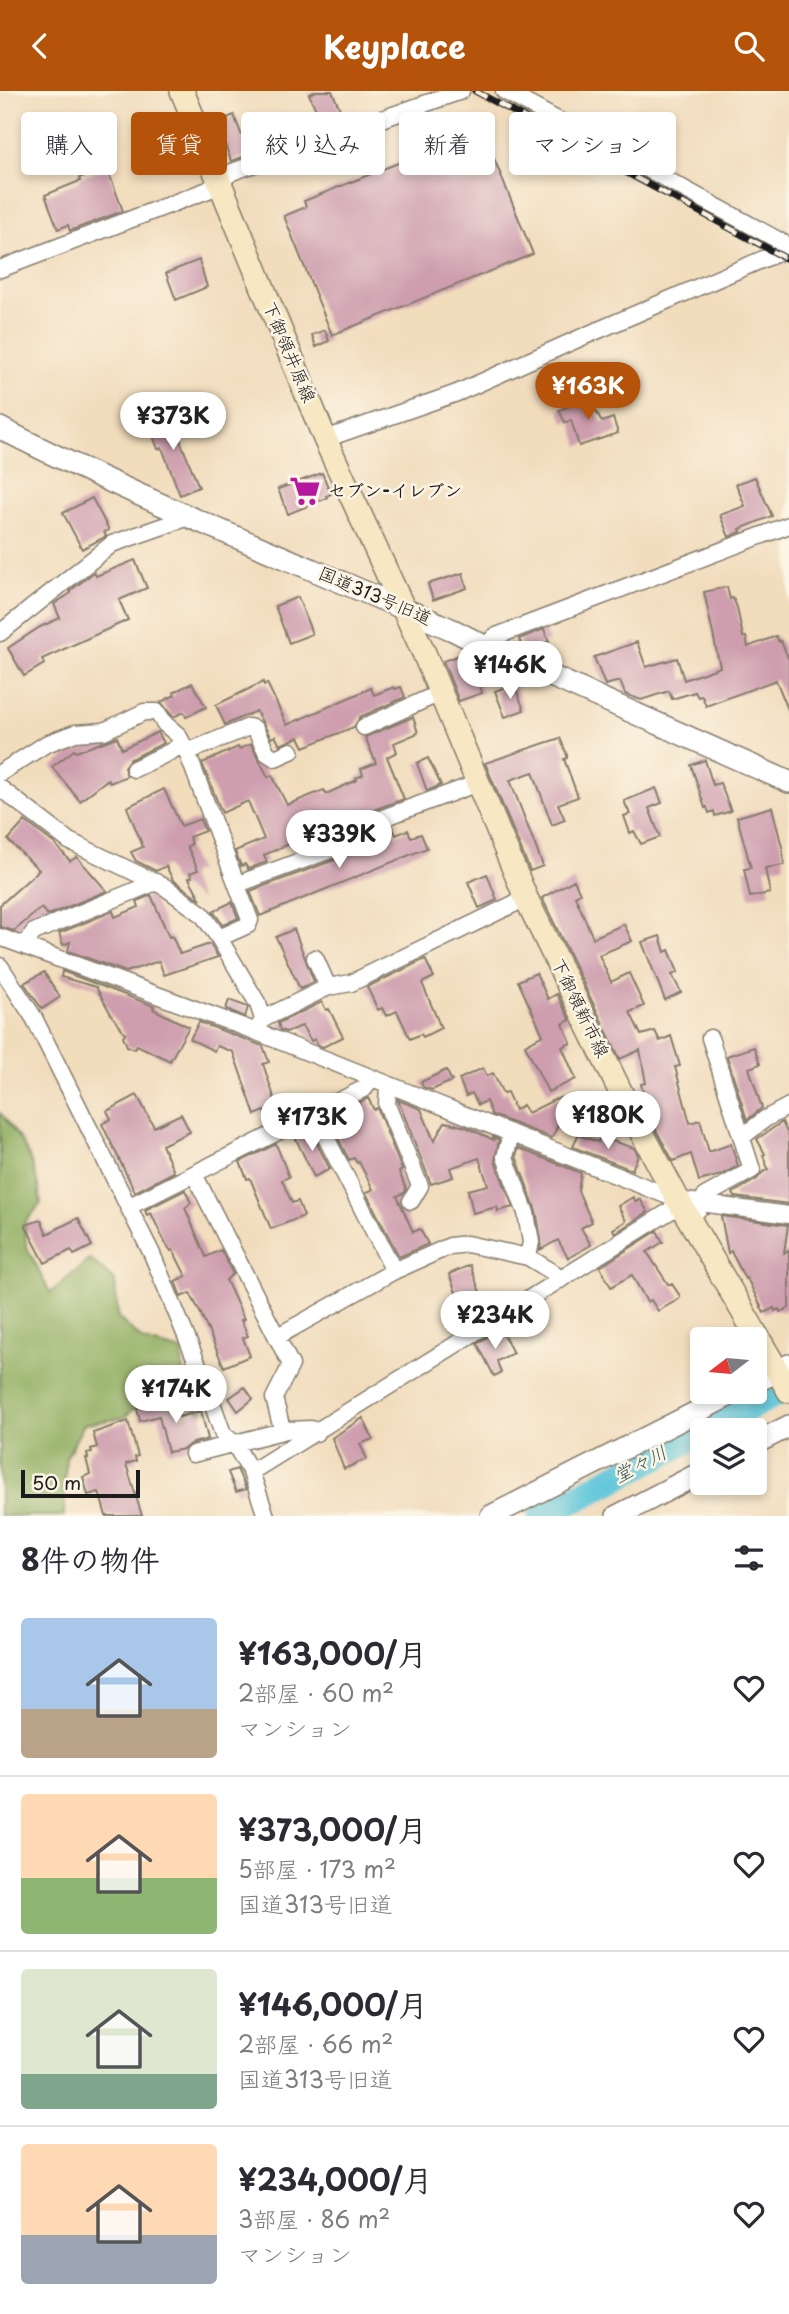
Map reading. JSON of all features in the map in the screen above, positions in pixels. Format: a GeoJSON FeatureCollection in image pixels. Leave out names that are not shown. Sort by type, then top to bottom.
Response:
{"type":"FeatureCollection","features":[{"type":"Feature","properties":{"kind":"main road","name":"下御領井原線"},"geometry":{"type":"LineString","coordinates":[[182,91],[325,439],[404,609]]}},
{"type":"Feature","properties":{"kind":"main road","name":"下御領新市線"},"geometry":{"type":"LineString","coordinates":[[404,609],[526,898],[626,1103],[678,1200],[696,1213],[785,1377]]}},
{"type":"Feature","properties":{"kind":"street"},"geometry":{"type":"LineString","coordinates":[[0,269],[208,190],[232,172],[461,91]]}},
{"type":"Feature","properties":{"kind":"street"},"geometry":{"type":"LineString","coordinates":[[504,91],[789,247]]}},
{"type":"Feature","properties":{"kind":"street"},"geometry":{"type":"LineString","coordinates":[[325,439],[457,393],[789,247]]}},
{"type":"Feature","properties":{"kind":"street","name":"国道313号旧道"},"geometry":{"type":"LineString","coordinates":[[0,428],[62,460],[404,609],[789,782]]}},
{"type":"Feature","properties":{"kind":"street"},"geometry":{"type":"LineString","coordinates":[[0,633],[112,544],[190,517]]}},
{"type":"Feature","properties":{"kind":"street"},"geometry":{"type":"LineString","coordinates":[[486,647],[494,637],[789,525]]}},
{"type":"Feature","properties":{"kind":"street"},"geometry":{"type":"LineString","coordinates":[[364,727],[440,694]]}},
{"type":"Feature","properties":{"kind":"street"},"geometry":{"type":"LineString","coordinates":[[0,773],[46,744],[75,733],[104,731],[151,711],[157,712],[165,724],[178,735],[184,748],[250,921],[248,925],[219,938]]}},
{"type":"Feature","properties":{"kind":"street"},"geometry":{"type":"LineString","coordinates":[[134,769],[184,748],[249,727],[255,729],[267,753],[275,758],[290,751]]}},
{"type":"Feature","properties":{"kind":"street"},"geometry":{"type":"LineString","coordinates":[[238,884],[344,845],[372,822],[478,783]]}},
{"type":"Feature","properties":{"kind":"street"},"geometry":{"type":"LineString","coordinates":[[0,788],[69,841],[165,887],[202,915],[219,938],[258,1004],[260,1026]]}},
{"type":"Feature","properties":{"kind":"street"},"geometry":{"type":"LineString","coordinates":[[24,945],[34,932],[156,883]]}},
{"type":"Feature","properties":{"kind":"street"},"geometry":{"type":"LineString","coordinates":[[260,1026],[328,987],[351,983],[526,898]]}},
{"type":"Feature","properties":{"kind":"street"},"geometry":{"type":"LineString","coordinates":[[0,937],[260,1026],[371,1078],[678,1200],[670,1211],[251,1472]]}},
{"type":"Feature","properties":{"kind":"street"},"geometry":{"type":"LineString","coordinates":[[315,958],[328,987]]}},
{"type":"Feature","properties":{"kind":"street"},"geometry":{"type":"LineString","coordinates":[[0,966],[34,1018],[152,1254],[203,1377],[223,1434],[234,1443],[251,1472],[266,1516]]}},
{"type":"Feature","properties":{"kind":"street"},"geometry":{"type":"LineString","coordinates":[[710,1038],[752,1170],[705,1196],[696,1213],[789,1215]]}},
{"type":"Feature","properties":{"kind":"street"},"geometry":{"type":"LineString","coordinates":[[128,1207],[365,1088],[371,1078]]}},
{"type":"Feature","properties":{"kind":"street"},"geometry":{"type":"LineString","coordinates":[[388,1085],[387,1105],[420,1187],[411,1202]]}},
{"type":"Feature","properties":{"kind":"street"},"geometry":{"type":"LineString","coordinates":[[742,1137],[765,1119],[789,1106]]}},
{"type":"Feature","properties":{"kind":"street"},"geometry":{"type":"LineString","coordinates":[[314,1114],[394,1271]]}},
{"type":"Feature","properties":{"kind":"street"},"geometry":{"type":"LineString","coordinates":[[511,1134],[505,1157],[526,1213],[531,1242],[528,1257]]}},
{"type":"Feature","properties":{"kind":"street"},"geometry":{"type":"LineString","coordinates":[[194,1174],[291,1366],[274,1398],[281,1425],[286,1430]]}},
{"type":"Feature","properties":{"kind":"street"},"geometry":{"type":"LineString","coordinates":[[278,1336],[394,1271],[450,1246],[467,1244],[528,1257],[560,1280]]}},
{"type":"Feature","properties":{"kind":"street"},"geometry":{"type":"LineString","coordinates":[[767,1380],[785,1377]]}},
{"type":"Feature","properties":{"kind":"street"},"geometry":{"type":"LineString","coordinates":[[492,1516],[712,1404]]}},
{"type":"Feature","properties":{"kind":"street"},"geometry":{"type":"LineString","coordinates":[[767,1437],[789,1426]]}},
{"type":"Feature","properties":{"kind":"street"},"geometry":{"type":"LineString","coordinates":[[193,1454],[286,1430],[311,1429],[316,1433]]}},
{"type":"Feature","properties":{"kind":"street"},"geometry":{"type":"LineString","coordinates":[[617,1516],[690,1478]]}},
{"type":"Feature","properties":{"kind":"green space"},"geometry":{"type":"Polygon","coordinates":[[[0,1113],[23,1144],[36,1177],[41,1203],[25,1223],[26,1245],[50,1293],[90,1259],[115,1281],[118,1318],[144,1341],[182,1351],[183,1383],[204,1388],[202,1413],[175,1395],[149,1396],[123,1418],[84,1424],[66,1458],[64,1516],[0,1516],[0,1113]]]}},
{"type":"Feature","properties":{"kind":"building"},"geometry":{"type":"Polygon","coordinates":[[[332,91],[341,112],[317,112],[309,94],[332,91]]]}},
{"type":"Feature","properties":{"kind":"building"},"geometry":{"type":"Polygon","coordinates":[[[234,115],[241,134],[241,158],[231,161],[227,150],[227,118],[234,115]]]}},
{"type":"Feature","properties":{"kind":"building"},"geometry":{"type":"Polygon","coordinates":[[[495,161],[533,254],[332,335],[284,216],[306,207],[304,201],[368,175],[385,175],[385,168],[399,163],[399,175],[495,175],[495,161]]]}},
{"type":"Feature","properties":{"kind":"building"},"geometry":{"type":"Polygon","coordinates":[[[87,175],[110,175],[123,211],[70,231],[68,225],[58,229],[45,195],[80,181],[79,178],[87,175]]]}},
{"type":"Feature","properties":{"kind":"building"},"geometry":{"type":"Polygon","coordinates":[[[199,260],[207,287],[176,300],[166,273],[199,260]]]}},
{"type":"Feature","properties":{"kind":"building"},"geometry":{"type":"Polygon","coordinates":[[[325,330],[329,341],[316,347],[312,335],[325,330]]]}},
{"type":"Feature","properties":{"kind":"building"},"geometry":{"type":"Polygon","coordinates":[[[589,398],[602,422],[613,418],[618,433],[579,446],[571,420],[565,423],[559,410],[589,398]]]}},
{"type":"Feature","properties":{"kind":"building"},"geometry":{"type":"Polygon","coordinates":[[[168,411],[199,487],[180,495],[162,448],[158,449],[149,425],[153,423],[151,418],[168,411]]]}},
{"type":"Feature","properties":{"kind":"building","name":"セブン-イレブン"},"geometry":{"type":"Polygon","coordinates":[[[322,473],[331,494],[288,514],[278,489],[322,473]]]}},
{"type":"Feature","properties":{"kind":"building"},"geometry":{"type":"Polygon","coordinates":[[[755,477],[772,516],[740,529],[741,532],[729,537],[720,515],[745,506],[736,484],[755,477]]]}},
{"type":"Feature","properties":{"kind":"building"},"geometry":{"type":"Polygon","coordinates":[[[92,498],[109,530],[104,532],[106,536],[82,549],[63,513],[92,498]]]}},
{"type":"Feature","properties":{"kind":"building"},"geometry":{"type":"Polygon","coordinates":[[[135,560],[147,588],[119,600],[128,620],[42,659],[44,664],[24,676],[8,648],[40,627],[60,618],[54,604],[94,572],[96,576],[135,560]]]}},
{"type":"Feature","properties":{"kind":"building"},"geometry":{"type":"Polygon","coordinates":[[[463,573],[467,588],[433,600],[428,584],[463,573]]]}},
{"type":"Feature","properties":{"kind":"building"},"geometry":{"type":"Polygon","coordinates":[[[727,587],[730,599],[733,598],[737,607],[743,637],[746,637],[748,647],[776,636],[779,642],[781,641],[789,660],[789,712],[776,680],[706,706],[702,696],[698,697],[695,692],[672,699],[669,691],[641,700],[625,694],[620,681],[605,685],[594,657],[637,642],[646,667],[677,658],[684,680],[720,667],[704,592],[727,587]]]}},
{"type":"Feature","properties":{"kind":"building"},"geometry":{"type":"Polygon","coordinates":[[[298,597],[312,634],[289,643],[275,606],[298,597]]]}},
{"type":"Feature","properties":{"kind":"building"},"geometry":{"type":"Polygon","coordinates":[[[544,629],[549,641],[523,649],[519,639],[544,629]]]}},
{"type":"Feature","properties":{"kind":"building"},"geometry":{"type":"Polygon","coordinates":[[[468,652],[474,663],[472,664],[482,693],[459,701],[443,661],[468,652]]]}},
{"type":"Feature","properties":{"kind":"building"},"geometry":{"type":"Polygon","coordinates":[[[263,682],[264,685],[267,683],[287,725],[371,688],[374,695],[401,687],[405,697],[360,717],[354,727],[304,747],[299,737],[280,745],[275,736],[271,738],[256,711],[225,725],[216,705],[263,682]]]}},
{"type":"Feature","properties":{"kind":"building"},"geometry":{"type":"Polygon","coordinates":[[[192,683],[206,707],[186,717],[184,712],[173,717],[161,702],[192,683]]]}},
{"type":"Feature","properties":{"kind":"building"},"geometry":{"type":"Polygon","coordinates":[[[514,684],[524,710],[505,717],[495,691],[514,684]]]}},
{"type":"Feature","properties":{"kind":"building"},"geometry":{"type":"Polygon","coordinates":[[[413,717],[418,733],[394,743],[397,752],[387,757],[404,799],[368,812],[339,836],[301,849],[298,840],[264,855],[267,862],[248,869],[245,864],[241,866],[235,851],[264,839],[248,801],[222,813],[202,763],[251,744],[268,777],[272,775],[287,805],[324,790],[326,794],[357,780],[356,778],[363,775],[361,769],[376,763],[365,737],[413,717]]]}},
{"type":"Feature","properties":{"kind":"building"},"geometry":{"type":"Polygon","coordinates":[[[158,732],[164,743],[129,760],[124,767],[127,776],[110,783],[108,779],[80,801],[52,767],[74,750],[76,752],[117,737],[122,749],[158,732]]]}},
{"type":"Feature","properties":{"kind":"building"},"geometry":{"type":"Polygon","coordinates":[[[560,738],[567,755],[564,759],[578,797],[558,804],[565,820],[552,825],[533,772],[510,780],[543,866],[530,871],[485,763],[560,738]]]}},
{"type":"Feature","properties":{"kind":"building"},"geometry":{"type":"Polygon","coordinates":[[[428,758],[441,785],[427,791],[417,763],[428,758]]]}},
{"type":"Feature","properties":{"kind":"building"},"geometry":{"type":"Polygon","coordinates":[[[705,760],[713,785],[720,783],[731,811],[715,816],[714,811],[709,813],[707,807],[705,808],[691,765],[705,760]]]}},
{"type":"Feature","properties":{"kind":"building"},"geometry":{"type":"Polygon","coordinates":[[[656,788],[662,803],[649,808],[660,837],[641,844],[634,831],[630,833],[624,816],[630,814],[624,801],[656,788]]]}},
{"type":"Feature","properties":{"kind":"building"},"geometry":{"type":"Polygon","coordinates":[[[164,789],[181,826],[200,819],[205,831],[189,837],[192,844],[187,846],[198,870],[190,873],[192,877],[189,878],[201,900],[173,880],[166,866],[156,871],[136,861],[131,852],[143,847],[127,807],[164,789]]]}},
{"type":"Feature","properties":{"kind":"building"},"geometry":{"type":"Polygon","coordinates":[[[772,807],[784,865],[765,868],[770,893],[750,897],[744,869],[751,868],[737,817],[772,807]]]}},
{"type":"Feature","properties":{"kind":"building"},"geometry":{"type":"Polygon","coordinates":[[[25,821],[55,844],[70,861],[77,857],[107,891],[48,915],[41,908],[14,931],[0,927],[0,905],[39,870],[8,840],[25,821]]]}},
{"type":"Feature","properties":{"kind":"building"},"geometry":{"type":"Polygon","coordinates":[[[392,826],[396,835],[408,830],[411,837],[421,834],[427,848],[260,916],[250,891],[348,855],[377,831],[392,826]]]}},
{"type":"Feature","properties":{"kind":"building"},"geometry":{"type":"Polygon","coordinates":[[[487,874],[497,900],[479,908],[468,882],[487,874]]]}},
{"type":"Feature","properties":{"kind":"building"},"geometry":{"type":"Polygon","coordinates":[[[574,880],[580,893],[575,896],[593,938],[624,924],[632,941],[599,955],[611,982],[629,973],[644,1006],[630,1012],[641,1035],[655,1031],[660,1041],[671,1036],[680,1066],[675,1067],[690,1123],[700,1120],[709,1152],[731,1144],[738,1166],[721,1175],[699,1181],[691,1154],[673,1161],[648,1115],[641,1084],[646,1083],[640,1050],[620,1059],[542,898],[574,880]]]}},
{"type":"Feature","properties":{"kind":"building"},"geometry":{"type":"Polygon","coordinates":[[[151,895],[169,937],[172,936],[180,954],[210,944],[218,957],[164,975],[159,961],[126,972],[68,951],[70,942],[63,945],[59,933],[113,911],[115,917],[139,907],[137,901],[151,895]]]}},
{"type":"Feature","properties":{"kind":"building"},"geometry":{"type":"Polygon","coordinates":[[[232,902],[238,918],[223,925],[213,911],[232,902]]]}},
{"type":"Feature","properties":{"kind":"building"},"geometry":{"type":"Polygon","coordinates":[[[294,929],[314,982],[300,989],[276,937],[294,929]]]}},
{"type":"Feature","properties":{"kind":"building"},"geometry":{"type":"Polygon","coordinates":[[[660,936],[665,952],[669,950],[678,972],[672,975],[681,992],[665,1000],[642,942],[660,936]]]}},
{"type":"Feature","properties":{"kind":"building"},"geometry":{"type":"Polygon","coordinates":[[[425,959],[434,977],[422,983],[441,1028],[423,1037],[421,1034],[410,1039],[397,1011],[386,1016],[382,1008],[378,1010],[367,987],[425,959]]]}},
{"type":"Feature","properties":{"kind":"building"},"geometry":{"type":"Polygon","coordinates":[[[62,971],[154,1006],[153,1009],[189,1027],[170,1061],[137,1045],[135,1049],[127,1046],[123,1036],[125,1033],[96,987],[61,977],[62,971]]]}},
{"type":"Feature","properties":{"kind":"building"},"geometry":{"type":"Polygon","coordinates":[[[44,972],[60,997],[42,1009],[24,983],[44,972]]]}},
{"type":"Feature","properties":{"kind":"building"},"geometry":{"type":"Polygon","coordinates":[[[536,973],[548,999],[557,994],[570,1020],[563,1024],[571,1043],[562,1047],[576,1079],[548,1092],[525,1045],[543,1035],[518,981],[536,973]]]}},
{"type":"Feature","properties":{"kind":"building"},"geometry":{"type":"Polygon","coordinates":[[[229,1000],[248,1007],[245,1017],[226,1009],[229,1000]]]}},
{"type":"Feature","properties":{"kind":"building"},"geometry":{"type":"Polygon","coordinates":[[[322,1002],[326,1010],[329,1009],[343,1037],[323,1047],[318,1045],[315,1039],[311,1041],[302,1026],[286,1032],[280,1030],[278,1023],[322,1002]]]}},
{"type":"Feature","properties":{"kind":"building"},"geometry":{"type":"Polygon","coordinates":[[[199,1022],[263,1046],[269,1062],[263,1064],[277,1106],[255,1115],[233,1052],[217,1046],[214,1051],[190,1039],[199,1022]]]}},
{"type":"Feature","properties":{"kind":"building"},"geometry":{"type":"Polygon","coordinates":[[[754,1047],[760,1064],[749,1068],[762,1108],[747,1120],[727,1056],[754,1047]]]}},
{"type":"Feature","properties":{"kind":"building"},"geometry":{"type":"Polygon","coordinates":[[[483,1068],[487,1076],[493,1073],[503,1094],[507,1092],[515,1110],[523,1105],[528,1113],[551,1100],[572,1095],[552,1138],[492,1115],[486,1101],[478,1105],[472,1093],[466,1096],[459,1079],[483,1068]]]}},
{"type":"Feature","properties":{"kind":"building"},"geometry":{"type":"Polygon","coordinates":[[[446,1070],[452,1081],[432,1090],[423,1087],[421,1082],[446,1070]]]}},
{"type":"Feature","properties":{"kind":"building"},"geometry":{"type":"Polygon","coordinates":[[[137,1095],[154,1127],[181,1114],[190,1132],[162,1145],[174,1172],[135,1192],[102,1124],[111,1119],[107,1111],[137,1095]]]}},
{"type":"Feature","properties":{"kind":"building"},"geometry":{"type":"Polygon","coordinates":[[[368,1098],[374,1110],[377,1108],[402,1170],[399,1172],[406,1189],[397,1196],[413,1232],[420,1229],[428,1244],[399,1257],[366,1193],[373,1189],[359,1162],[354,1158],[349,1160],[328,1118],[368,1098]]]}},
{"type":"Feature","properties":{"kind":"building"},"geometry":{"type":"Polygon","coordinates":[[[398,1100],[421,1109],[434,1141],[445,1122],[499,1140],[495,1161],[513,1207],[498,1211],[497,1207],[473,1213],[468,1190],[488,1185],[479,1158],[450,1168],[453,1177],[431,1184],[398,1100]]]}},
{"type":"Feature","properties":{"kind":"building"},"geometry":{"type":"Polygon","coordinates":[[[782,1122],[789,1136],[789,1204],[735,1197],[733,1193],[768,1169],[763,1155],[765,1154],[757,1139],[782,1122]]]}},
{"type":"Feature","properties":{"kind":"building"},"geometry":{"type":"Polygon","coordinates":[[[309,1128],[330,1169],[314,1177],[294,1135],[309,1128]]]}},
{"type":"Feature","properties":{"kind":"building"},"geometry":{"type":"Polygon","coordinates":[[[578,1135],[598,1142],[600,1137],[634,1148],[638,1155],[632,1170],[573,1147],[578,1135]]]}},
{"type":"Feature","properties":{"kind":"building"},"geometry":{"type":"Polygon","coordinates":[[[276,1144],[289,1177],[282,1180],[292,1203],[298,1201],[304,1216],[271,1229],[250,1178],[247,1179],[240,1162],[276,1144]]]}},
{"type":"Feature","properties":{"kind":"building"},"geometry":{"type":"Polygon","coordinates":[[[518,1148],[581,1173],[578,1191],[592,1222],[581,1228],[591,1245],[568,1258],[558,1240],[540,1250],[536,1211],[516,1156],[518,1148]]]}},
{"type":"Feature","properties":{"kind":"building"},"geometry":{"type":"Polygon","coordinates":[[[185,1190],[191,1203],[185,1208],[206,1257],[221,1250],[233,1274],[226,1280],[244,1319],[241,1320],[248,1336],[243,1338],[250,1356],[224,1367],[190,1293],[181,1297],[175,1281],[186,1276],[173,1250],[171,1251],[164,1241],[151,1213],[147,1215],[145,1210],[185,1190]]]}},
{"type":"Feature","properties":{"kind":"building"},"geometry":{"type":"Polygon","coordinates":[[[633,1197],[636,1202],[640,1199],[648,1212],[615,1233],[613,1229],[626,1221],[618,1206],[633,1197]]]}},
{"type":"Feature","properties":{"kind":"building"},"geometry":{"type":"Polygon","coordinates":[[[721,1216],[788,1225],[784,1253],[789,1251],[789,1308],[780,1312],[774,1308],[764,1313],[731,1251],[728,1253],[721,1216]]]}},
{"type":"Feature","properties":{"kind":"building"},"geometry":{"type":"Polygon","coordinates":[[[78,1218],[92,1246],[74,1255],[71,1250],[45,1263],[25,1225],[41,1220],[47,1234],[78,1218]]]}},
{"type":"Feature","properties":{"kind":"building"},"geometry":{"type":"Polygon","coordinates":[[[657,1231],[663,1242],[647,1252],[668,1284],[672,1284],[680,1296],[658,1311],[651,1300],[647,1302],[632,1275],[611,1287],[600,1267],[657,1231]]]}},
{"type":"Feature","properties":{"kind":"building"},"geometry":{"type":"Polygon","coordinates":[[[470,1265],[484,1303],[480,1304],[482,1308],[479,1309],[482,1316],[462,1328],[452,1300],[458,1298],[449,1274],[470,1265]]]}},
{"type":"Feature","properties":{"kind":"building"},"geometry":{"type":"Polygon","coordinates":[[[502,1332],[513,1353],[497,1361],[501,1373],[494,1376],[477,1343],[502,1332]]]}},
{"type":"Feature","properties":{"kind":"building"},"geometry":{"type":"Polygon","coordinates":[[[245,1387],[253,1399],[238,1411],[229,1398],[245,1387]]]}},
{"type":"Feature","properties":{"kind":"building"},"geometry":{"type":"Polygon","coordinates":[[[173,1398],[179,1417],[201,1411],[208,1439],[168,1452],[159,1416],[140,1421],[137,1409],[173,1398]]]}},
{"type":"Feature","properties":{"kind":"building"},"geometry":{"type":"Polygon","coordinates":[[[363,1418],[373,1439],[360,1444],[367,1459],[344,1469],[332,1438],[363,1418]]]}},
{"type":"Feature","properties":{"kind":"building"},"geometry":{"type":"Polygon","coordinates":[[[128,1421],[138,1456],[135,1457],[136,1461],[126,1464],[142,1516],[106,1516],[99,1492],[88,1495],[83,1477],[90,1474],[87,1453],[97,1447],[93,1433],[128,1421]]]}},
{"type":"Feature","properties":{"kind":"building"},"geometry":{"type":"Polygon","coordinates":[[[237,1469],[246,1489],[236,1492],[228,1472],[237,1469]]]}},
{"type":"Feature","properties":{"kind":"waterway","name":"堂々川"},"geometry":{"type":"LineString","coordinates":[[729,1418],[789,1386]]}},
{"type":"Feature","properties":{"kind":"waterway","name":"堂々川"},"geometry":{"type":"LineString","coordinates":[[542,1516],[690,1438]]}},
{"type":"Feature","properties":{"kind":"railway"},"geometry":{"type":"LineString","coordinates":[[475,91],[789,260]]}},
{"type":"Feature","properties":{"kind":"place","name":"セブン-イレブン"},"geometry":{"type":"Point","coordinates":[305,491]}}]}
